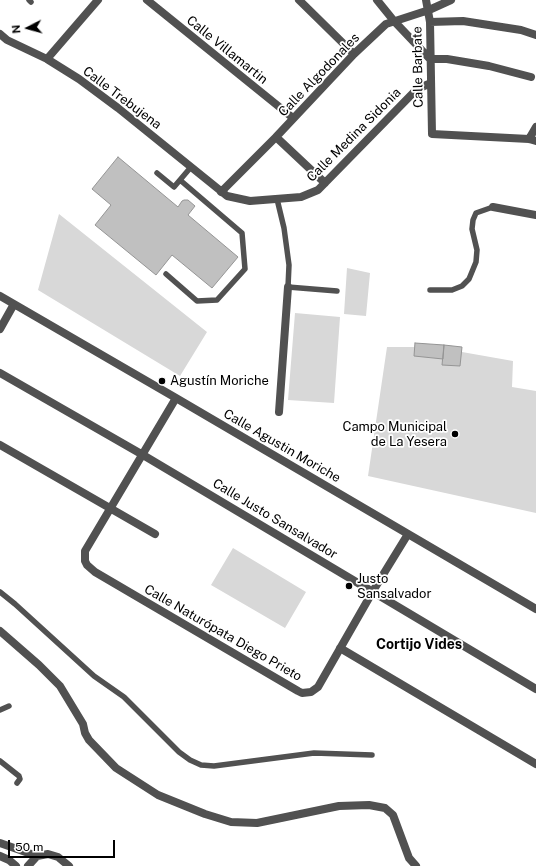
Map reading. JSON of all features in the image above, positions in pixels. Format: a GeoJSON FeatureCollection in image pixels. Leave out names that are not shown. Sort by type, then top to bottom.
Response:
{"type":"FeatureCollection","features":[{"type":"Feature","properties":{"kind":"street"},"geometry":{"type":"LineString","coordinates":[[47,59],[98,0]]}},
{"type":"Feature","properties":{"kind":"street","name":"Calle Villamartin"},"geometry":{"type":"LineString","coordinates":[[147,0],[292,118]]}},
{"type":"Feature","properties":{"kind":"street"},"geometry":{"type":"LineString","coordinates":[[299,0],[354,54]]}},
{"type":"Feature","properties":{"kind":"street"},"geometry":{"type":"LineString","coordinates":[[377,0],[394,22],[430,59],[489,66],[531,77]]}},
{"type":"Feature","properties":{"kind":"street","name":"Calle Barbate"},"geometry":{"type":"LineString","coordinates":[[426,0],[430,22],[432,134],[532,140]]}},
{"type":"Feature","properties":{"kind":"street","name":"Calle Algodonales"},"geometry":{"type":"LineString","coordinates":[[221,192],[276,137],[292,118],[354,54],[386,24],[429,10],[451,0]]}},
{"type":"Feature","properties":{"kind":"street"},"geometry":{"type":"LineString","coordinates":[[430,22],[463,21],[521,30],[536,35]]}},
{"type":"Feature","properties":{"kind":"street","name":"Calle Trebujena"},"geometry":{"type":"LineString","coordinates":[[0,34],[7,40],[47,59],[79,79],[118,108],[221,192]]}},
{"type":"Feature","properties":{"kind":"street","name":"Calle Medina Sidonia"},"geometry":{"type":"LineString","coordinates":[[221,192],[227,196],[250,201],[301,197],[318,190],[417,89],[431,83]]}},
{"type":"Feature","properties":{"kind":"street"},"geometry":{"type":"LineString","coordinates":[[532,140],[536,126]]}},
{"type":"Feature","properties":{"kind":"street"},"geometry":{"type":"LineString","coordinates":[[276,137],[325,183]]}},
{"type":"Feature","properties":{"kind":"street"},"geometry":{"type":"LineString","coordinates":[[493,207],[536,215]]}},
{"type":"Feature","properties":{"kind":"street"},"geometry":{"type":"LineString","coordinates":[[279,412],[288,287]]}},
{"type":"Feature","properties":{"kind":"street","name":"Calle Agustin Moriche"},"geometry":{"type":"LineString","coordinates":[[0,296],[536,609]]}},
{"type":"Feature","properties":{"kind":"street"},"geometry":{"type":"LineString","coordinates":[[0,329],[14,304]]}},
{"type":"Feature","properties":{"kind":"street","name":"Calle Justo Sansalvador"},"geometry":{"type":"LineString","coordinates":[[0,373],[143,455],[536,689]]}},
{"type":"Feature","properties":{"kind":"street"},"geometry":{"type":"LineString","coordinates":[[110,509],[176,398]]}},
{"type":"Feature","properties":{"kind":"street"},"geometry":{"type":"LineString","coordinates":[[0,445],[155,534]]}},
{"type":"Feature","properties":{"kind":"street","name":"Calle Naturópata Diego Prieto"},"geometry":{"type":"LineString","coordinates":[[110,509],[85,551],[85,560],[90,569],[302,693],[311,692],[318,687],[340,648]]}},
{"type":"Feature","properties":{"kind":"street"},"geometry":{"type":"LineString","coordinates":[[408,534],[340,648],[536,764]]}},
{"type":"Feature","properties":{"kind":"street"},"geometry":{"type":"LineString","coordinates":[[0,631],[39,664],[60,686],[83,724],[85,733],[89,740],[116,768],[158,795],[205,814],[231,822],[257,823],[339,806],[368,805],[385,808],[393,815],[409,858],[414,865]]}},
{"type":"Feature","properties":{"kind":"street"},"geometry":{"type":"LineString","coordinates":[[0,843],[37,856],[48,854],[58,857],[69,866]]}},
{"type":"Feature","properties":{"kind":"street"},"geometry":{"type":"LineString","coordinates":[[0,856],[10,860],[16,866]]}},
{"type":"Feature","properties":{"kind":"street"},"geometry":{"type":"LineString","coordinates":[[28,866],[37,856]]}},
{"type":"Feature","properties":{"kind":"lane"},"geometry":{"type":"LineString","coordinates":[[157,173],[174,187],[191,168]]}},
{"type":"Feature","properties":{"kind":"lane"},"geometry":{"type":"LineString","coordinates":[[166,274],[197,301],[217,300],[245,269],[242,233],[180,180]]}},
{"type":"Feature","properties":{"kind":"lane"},"geometry":{"type":"LineString","coordinates":[[277,199],[284,228],[289,265],[288,287],[337,291]]}},
{"type":"Feature","properties":{"kind":"lane"},"geometry":{"type":"LineString","coordinates":[[430,290],[452,290],[462,286],[469,279],[476,262],[477,250],[472,229],[473,220],[476,212],[493,207]]}},
{"type":"Feature","properties":{"kind":"lane"},"geometry":{"type":"LineString","coordinates":[[0,592],[94,676],[124,697],[179,752],[190,760],[201,765],[214,766],[314,753],[372,755]]}},
{"type":"Feature","properties":{"kind":"lane"},"geometry":{"type":"LineString","coordinates":[[0,710],[9,706]]}},
{"type":"Feature","properties":{"kind":"lane"},"geometry":{"type":"LineString","coordinates":[[0,761],[19,776],[20,779],[18,783]]}},
{"type":"Feature","properties":{"kind":"shaded area"},"geometry":{"type":"Polygon","coordinates":[[[59,214],[207,332],[180,376],[38,290],[59,214]]]}},
{"type":"Feature","properties":{"kind":"shaded area"},"geometry":{"type":"Polygon","coordinates":[[[347,268],[370,273],[366,316],[344,314],[347,268]]]}},
{"type":"Feature","properties":{"kind":"shaded area"},"geometry":{"type":"Polygon","coordinates":[[[295,313],[340,317],[334,403],[288,400],[295,313]]]}},
{"type":"Feature","properties":{"kind":"shaded area","name":"Campo Municipal de La Yesera"},"geometry":{"type":"Polygon","coordinates":[[[415,343],[462,347],[462,352],[513,361],[512,387],[536,391],[536,513],[368,476],[387,347],[414,347],[415,343]]]}},
{"type":"Feature","properties":{"kind":"shaded area"},"geometry":{"type":"Polygon","coordinates":[[[233,548],[306,592],[285,628],[211,585],[233,548]]]}},
{"type":"Feature","properties":{"kind":"building"},"geometry":{"type":"Polygon","coordinates":[[[118,157],[178,207],[182,201],[188,200],[195,206],[188,215],[238,257],[212,288],[172,255],[156,275],[95,225],[111,205],[92,189],[118,157]]]}},
{"type":"Feature","properties":{"kind":"building"},"geometry":{"type":"Polygon","coordinates":[[[415,343],[444,345],[443,359],[414,356],[415,343]]]}},
{"type":"Feature","properties":{"kind":"building"},"geometry":{"type":"Polygon","coordinates":[[[444,345],[462,347],[460,366],[442,365],[444,345]]]}},
{"type":"Feature","properties":{"kind":"place","name":"Agustín Moriche"},"geometry":{"type":"Point","coordinates":[162,381]}},
{"type":"Feature","properties":{"kind":"place","name":"Campo Municipal de La Yesera"},"geometry":{"type":"Point","coordinates":[455,434]}},
{"type":"Feature","properties":{"kind":"place","name":"Justo Sansalvador"},"geometry":{"type":"Point","coordinates":[349,586]}},
{"type":"Feature","properties":{"kind":"district","name":"Cortijo Vides"},"geometry":{"type":"Point","coordinates":[419,645]}}]}
